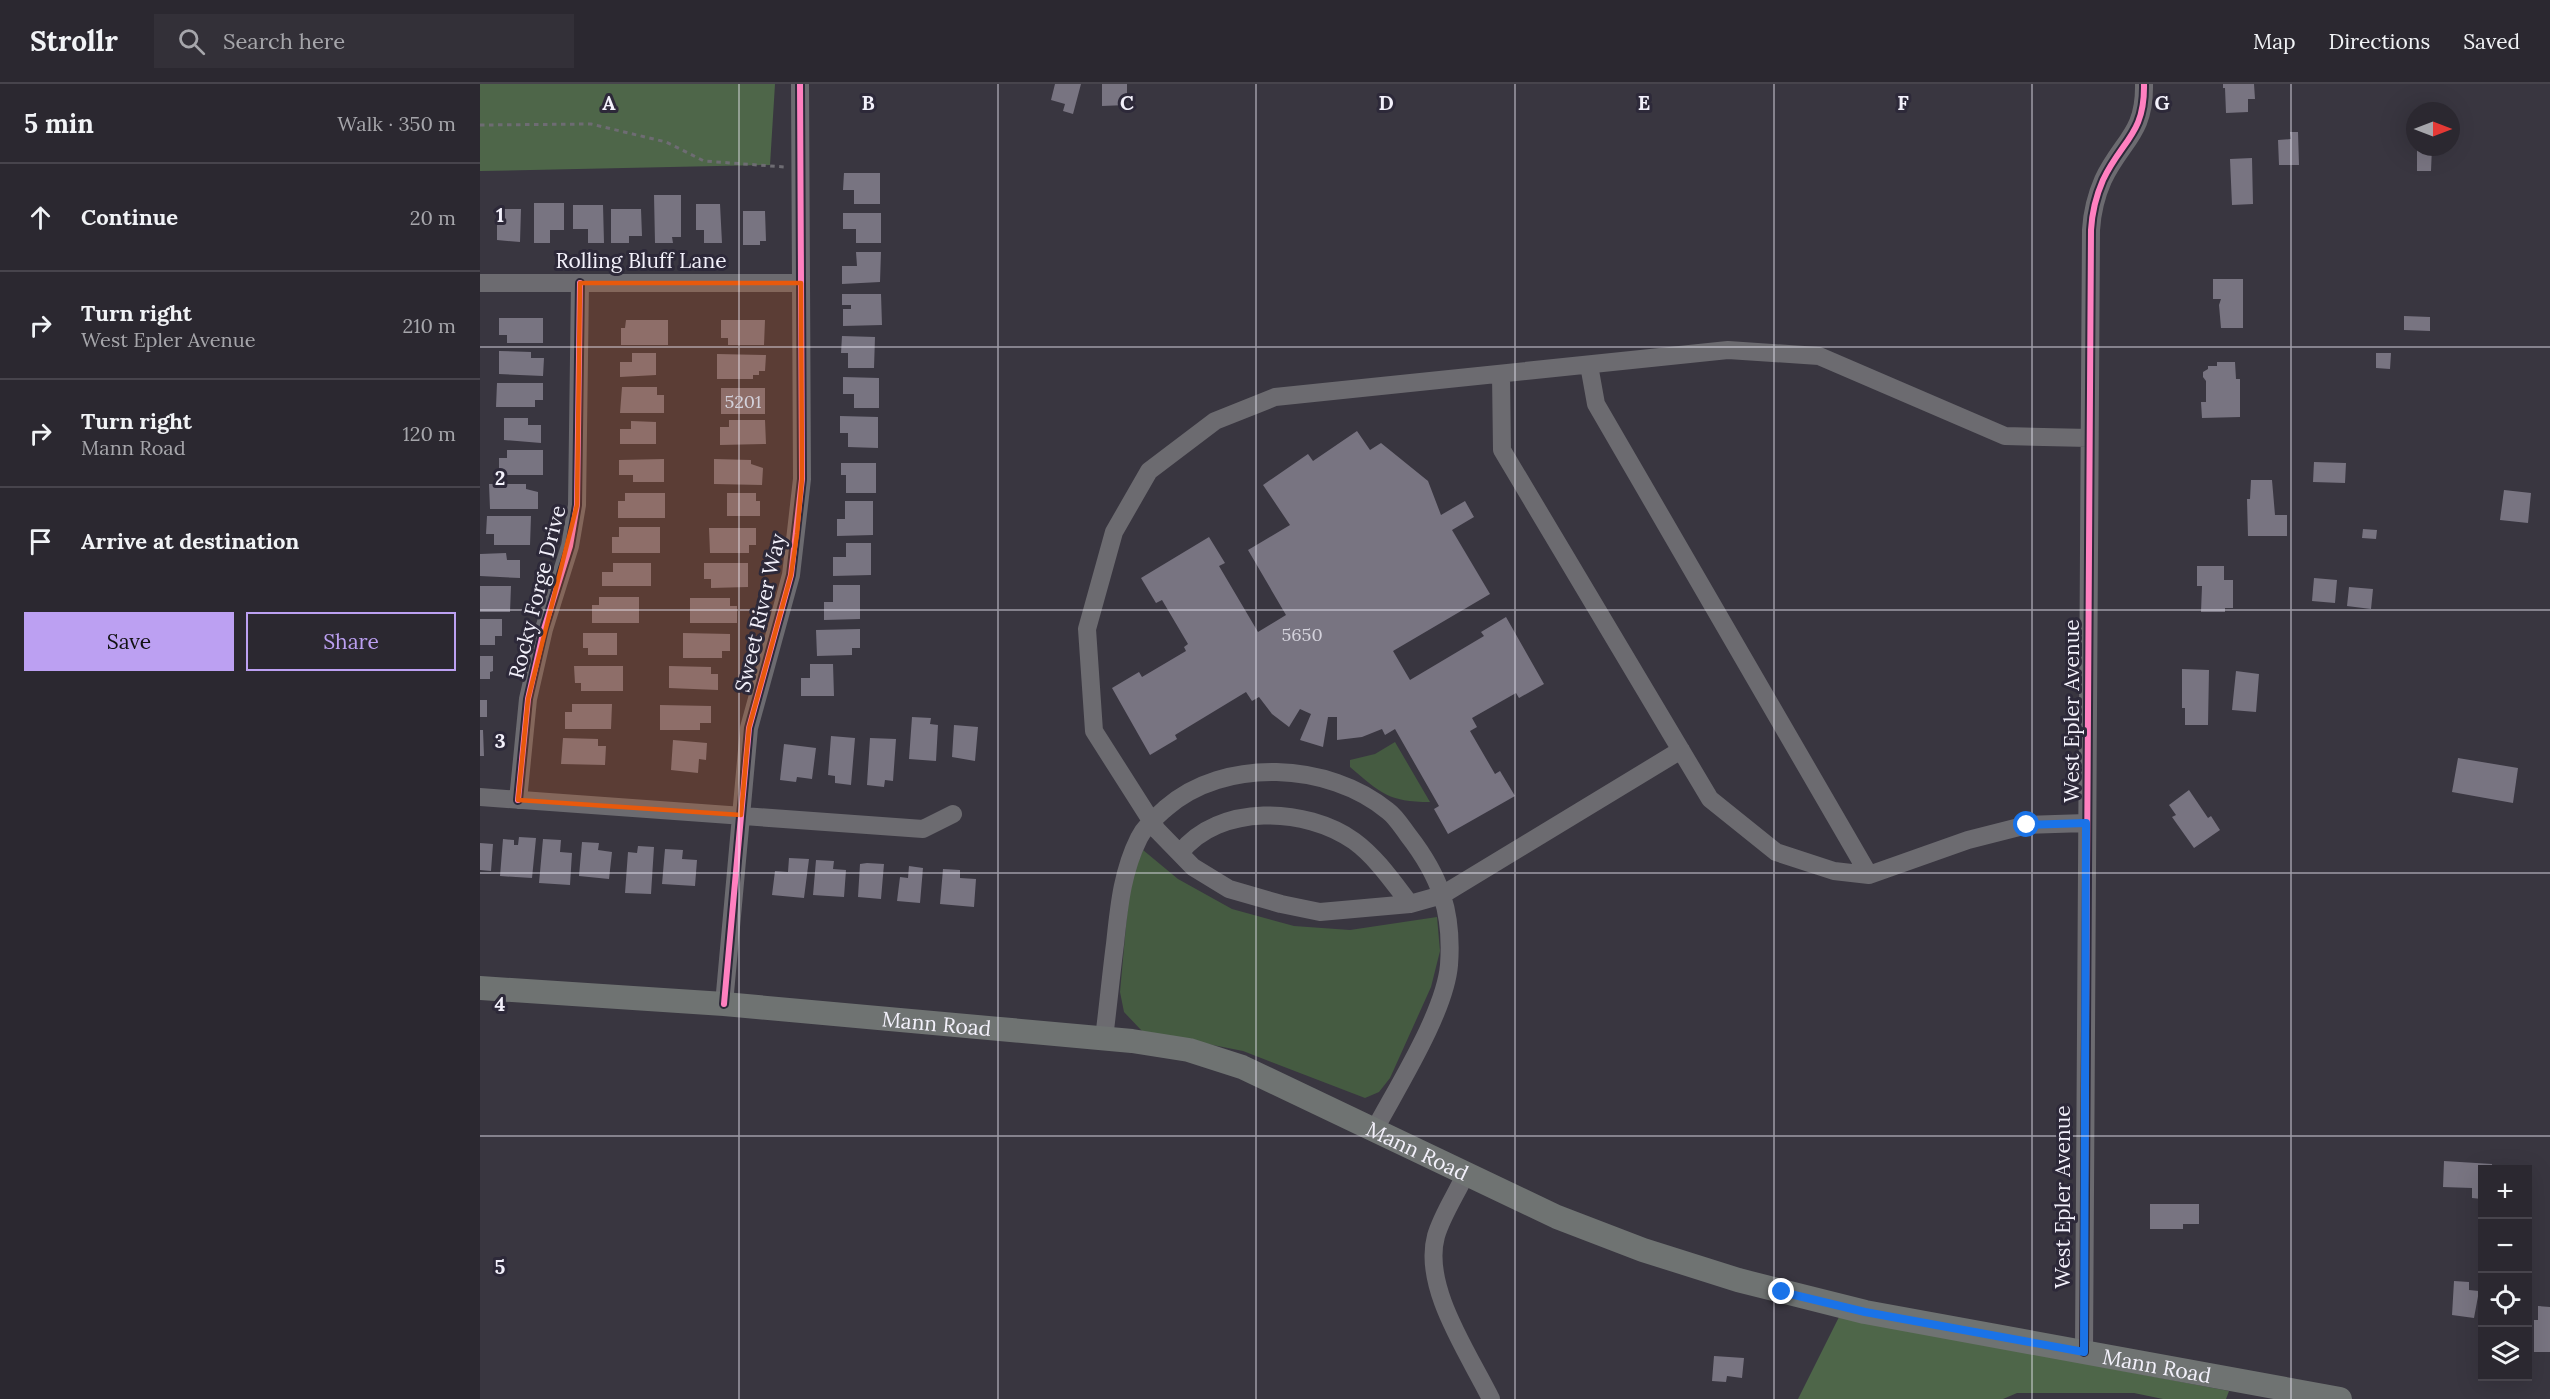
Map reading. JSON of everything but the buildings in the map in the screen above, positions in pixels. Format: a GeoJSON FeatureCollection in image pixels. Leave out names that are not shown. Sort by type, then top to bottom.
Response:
{"type":"FeatureCollection","features":[{"type":"Feature","properties":{"kind":"main road","name":"Mann Road"},"geometry":{"type":"LineString","coordinates":[[480,988],[724,1004],[1104,1038],[1189,1050],[1242,1067],[1566,1221],[1643,1250],[1737,1280],[1865,1312],[2340,1399]]}},
{"type":"Feature","properties":{"kind":"street","name":"Sweet River Way"},"geometry":{"type":"LineString","coordinates":[[724,1004],[749,728],[791,575],[802,479],[800,84]]}},
{"type":"Feature","properties":{"kind":"street","name":"West Epler Avenue"},"geometry":{"type":"LineString","coordinates":[[2084,1352],[2092,215],[2103,180],[2138,126],[2143,113],[2144,84]]}},
{"type":"Feature","properties":{"kind":"street","name":"Rolling Bluff Lane"},"geometry":{"type":"LineString","coordinates":[[480,283],[801,283]]}},
{"type":"Feature","properties":{"kind":"street","name":"Rocky Forge Drive"},"geometry":{"type":"LineString","coordinates":[[518,800],[528,699],[544,629],[570,546],[577,506],[580,283]]}},
{"type":"Feature","properties":{"kind":"street"},"geometry":{"type":"LineString","coordinates":[[1681,750],[1442,895],[1410,903],[1320,912],[1281,904],[1229,889],[1194,867],[1151,822],[1094,731],[1087,629],[1114,532],[1149,471],[1215,421],[1275,397],[1728,351],[1819,356],[2005,436],[2089,438]]}},
{"type":"Feature","properties":{"kind":"street"},"geometry":{"type":"LineString","coordinates":[[1589,365],[1596,404],[1869,875]]}},
{"type":"Feature","properties":{"kind":"street"},"geometry":{"type":"LineString","coordinates":[[1500,374],[1502,450],[1710,799],[1776,852],[1834,871],[1869,875],[1968,840],[2027,825],[2086,823]]}},
{"type":"Feature","properties":{"kind":"street"},"geometry":{"type":"LineString","coordinates":[[1104,1038],[1122,879],[1139,837],[1151,822],[1175,800],[1210,781],[1273,770],[1307,776],[1353,789],[1389,811],[1416,846],[1439,883],[1450,925],[1449,967],[1440,1005],[1376,1129]]}},
{"type":"Feature","properties":{"kind":"street"},"geometry":{"type":"LineString","coordinates":[[480,797],[923,829],[953,814]]}},
{"type":"Feature","properties":{"kind":"street"},"geometry":{"type":"LineString","coordinates":[[1180,854],[1187,845],[1207,831],[1233,819],[1270,816],[1304,820],[1328,826],[1355,842],[1377,863],[1410,903]]}},
{"type":"Feature","properties":{"kind":"street"},"geometry":{"type":"LineString","coordinates":[[1466,1173],[1436,1236],[1433,1270],[1446,1308],[1491,1399]]}},
{"type":"Feature","properties":{"kind":"path"},"geometry":{"type":"LineString","coordinates":[[480,125],[591,124],[666,142],[705,161],[801,168]]}},
{"type":"Feature","properties":{"kind":"highlighted area"},"geometry":{"type":"Polygon","coordinates":[[[580,283],[801,283],[802,479],[797,534],[791,575],[749,728],[741,815],[518,800],[528,699],[577,505],[580,283]]]}},
{"type":"Feature","properties":{"kind":"green space"},"geometry":{"type":"Polygon","coordinates":[[[480,84],[775,84],[770,165],[480,171],[480,84]]]}},
{"type":"Feature","properties":{"kind":"green space"},"geometry":{"type":"Polygon","coordinates":[[[1395,742],[1430,802],[1394,798],[1378,790],[1350,767],[1350,760],[1375,754],[1395,742]]]}},
{"type":"Feature","properties":{"kind":"green space"},"geometry":{"type":"Polygon","coordinates":[[[1143,850],[1178,879],[1232,909],[1294,926],[1350,930],[1437,917],[1440,951],[1431,987],[1390,1078],[1379,1092],[1365,1098],[1243,1051],[1142,1031],[1124,1012],[1120,992],[1130,881],[1143,850]]]}},
{"type":"Feature","properties":{"kind":"green space"},"geometry":{"type":"Polygon","coordinates":[[[1839,1317],[2229,1391],[2226,1399],[2163,1399],[2134,1393],[2017,1393],[2003,1399],[1798,1399],[1839,1317]]]}},
{"type":"Feature","properties":{"kind":"cycle path"},"geometry":{"type":"LineString","coordinates":[[724,1004],[749,728],[791,575],[802,479],[800,84]]}},
{"type":"Feature","properties":{"kind":"cycle path"},"geometry":{"type":"LineString","coordinates":[[2084,1352],[2091,230],[2092,217],[2103,180],[2131,136],[2141,114],[2144,84]]}},
{"type":"Feature","properties":{"kind":"cycle path"},"geometry":{"type":"LineString","coordinates":[[518,800],[528,699],[544,629],[570,546],[577,505],[580,283]]}},
{"type":"Feature","properties":{"kind":"route"},"geometry":{"type":"LineString","coordinates":[[1782,1292],[1865,1312],[2084,1352],[2086,823],[2027,825]]}}]}
